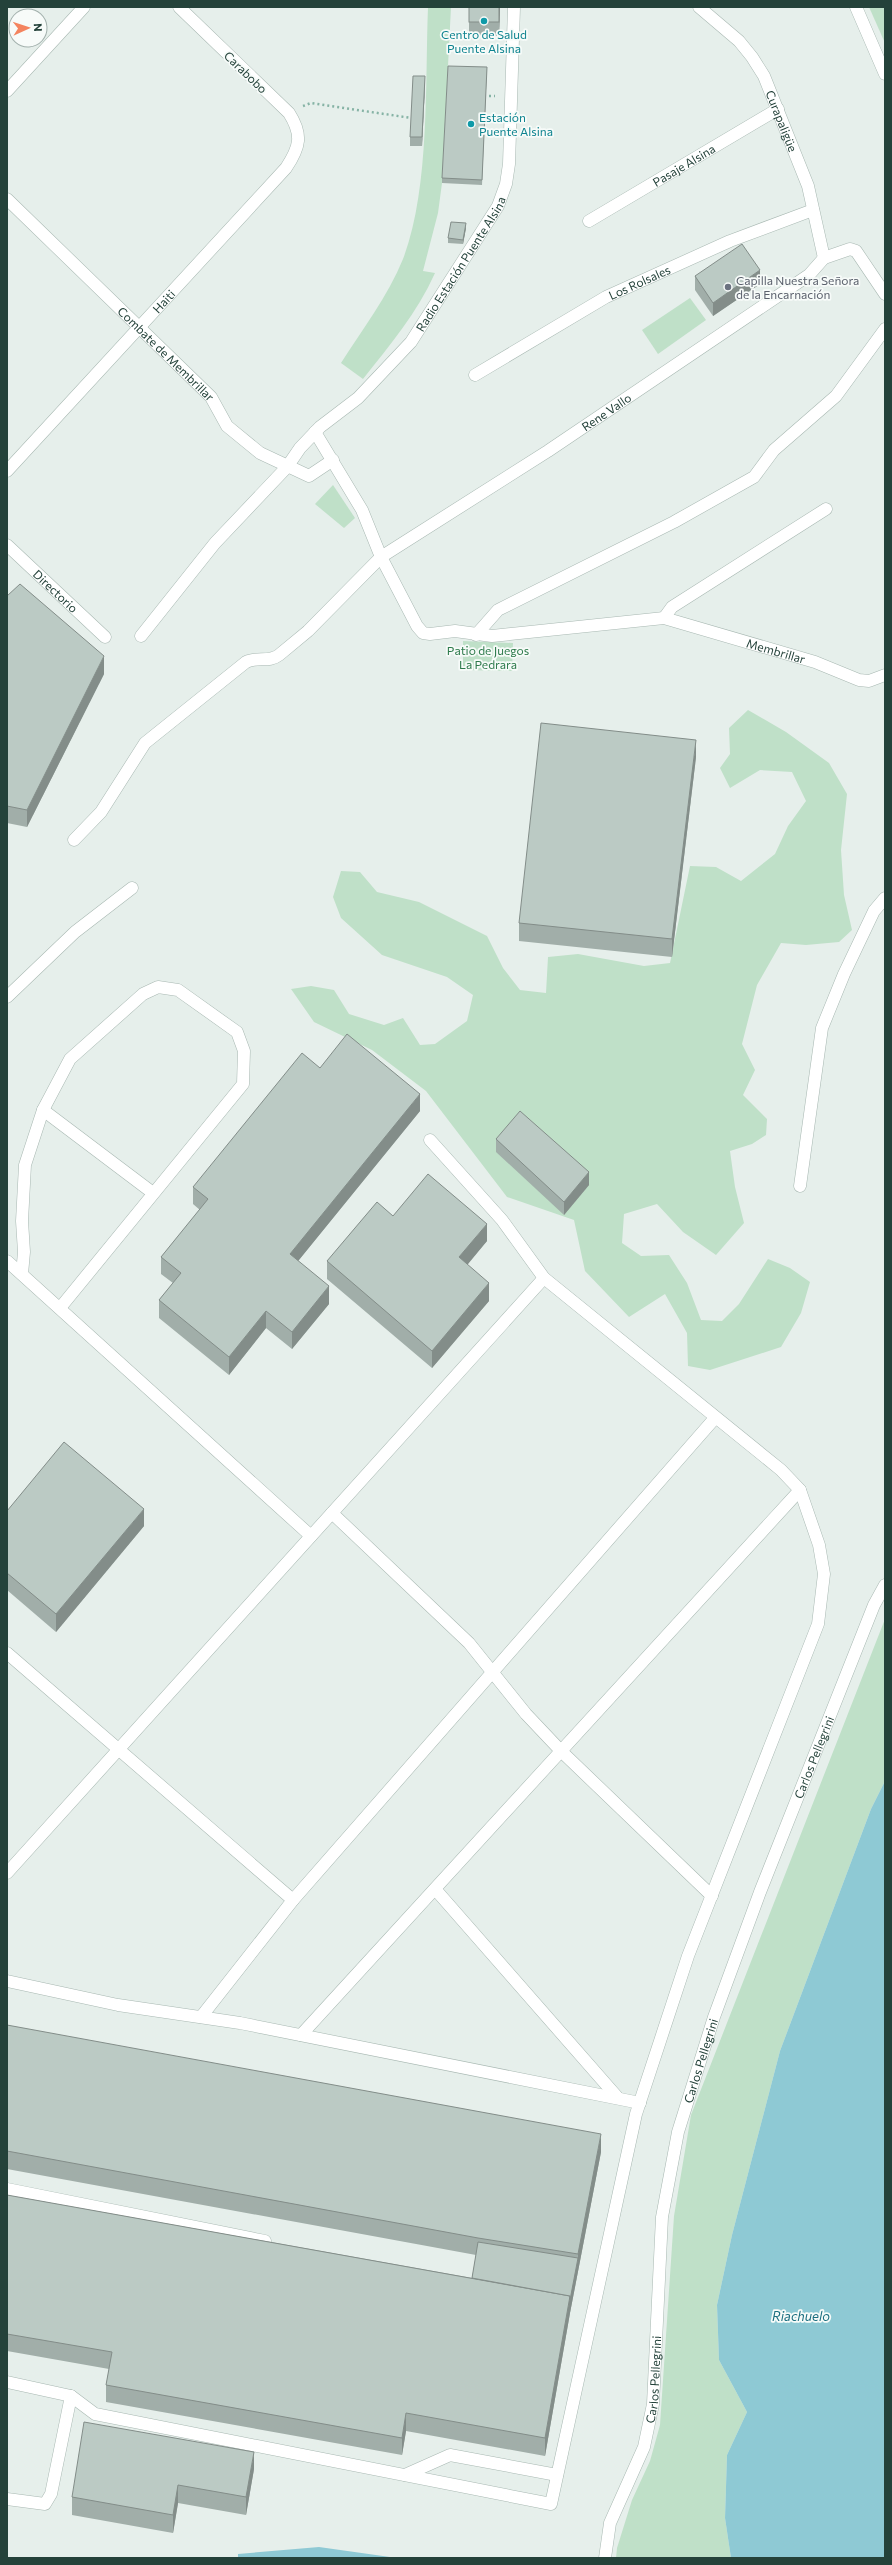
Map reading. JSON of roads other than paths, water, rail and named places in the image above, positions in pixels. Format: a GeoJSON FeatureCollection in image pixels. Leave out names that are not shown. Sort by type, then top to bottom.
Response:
{"type":"FeatureCollection","features":[{"type":"Feature","properties":{"kind":"street"},"geometry":{"type":"LineString","coordinates":[[7,91],[84,7]]}},
{"type":"Feature","properties":{"kind":"street","name":"Carabobo"},"geometry":{"type":"LineString","coordinates":[[179,7],[288,113],[297,126],[298,145]]}},
{"type":"Feature","properties":{"kind":"street","name":"Radio Estación Puente Alsina"},"geometry":{"type":"LineString","coordinates":[[141,636],[214,543],[287,467],[300,448],[315,432],[358,398],[411,342],[498,206],[506,184],[509,164],[514,7]]}},
{"type":"Feature","properties":{"kind":"street","name":"Curapaligüe"},"geometry":{"type":"LineString","coordinates":[[699,7],[717,20],[752,57],[778,109],[808,186],[824,258]]}},
{"type":"Feature","properties":{"kind":"street"},"geometry":{"type":"LineString","coordinates":[[856,7],[885,74]]}},
{"type":"Feature","properties":{"kind":"street","name":"Pasaje Alsina"},"geometry":{"type":"LineString","coordinates":[[589,221],[778,109]]}},
{"type":"Feature","properties":{"kind":"street","name":"Haiti"},"geometry":{"type":"LineString","coordinates":[[7,471],[286,168],[294,156],[298,145]]}},
{"type":"Feature","properties":{"kind":"street","name":"Combate de Membrillar"},"geometry":{"type":"LineString","coordinates":[[7,199],[211,396],[227,426],[260,454],[309,476],[333,460]]}},
{"type":"Feature","properties":{"kind":"street","name":"Los Rolsales"},"geometry":{"type":"LineString","coordinates":[[475,375],[606,297],[690,261],[730,241],[813,210]]}},
{"type":"Feature","properties":{"kind":"street"},"geometry":{"type":"LineString","coordinates":[[824,258],[850,250],[856,251],[885,294]]}},
{"type":"Feature","properties":{"kind":"street","name":"Rene Vallo"},"geometry":{"type":"LineString","coordinates":[[74,840],[101,812],[144,743],[246,662],[253,658],[274,659],[308,632],[380,557],[548,451],[809,275],[824,258]]}},
{"type":"Feature","properties":{"kind":"street"},"geometry":{"type":"LineString","coordinates":[[476,635],[498,610],[674,522],[754,477],[774,450],[836,396],[885,329]]}},
{"type":"Feature","properties":{"kind":"street"},"geometry":{"type":"LineString","coordinates":[[315,432],[365,516],[380,557],[417,626],[423,632],[430,634],[455,631],[476,635],[510,635],[664,618],[672,607],[826,509]]}},
{"type":"Feature","properties":{"kind":"street","name":"Directorio"},"geometry":{"type":"LineString","coordinates":[[7,545],[105,637]]}},
{"type":"Feature","properties":{"kind":"street","name":"Membrillar"},"geometry":{"type":"LineString","coordinates":[[664,618],[815,662],[859,680],[874,680],[885,675]]}},
{"type":"Feature","properties":{"kind":"street"},"geometry":{"type":"LineString","coordinates":[[7,998],[75,932],[132,888]]}},
{"type":"Feature","properties":{"kind":"street"},"geometry":{"type":"LineString","coordinates":[[800,1186],[822,1028],[844,974],[874,911],[885,898]]}},
{"type":"Feature","properties":{"kind":"street"},"geometry":{"type":"LineString","coordinates":[[22,1274],[24,1252],[22,1221],[25,1165],[43,1110],[70,1059],[143,994],[158,987],[178,990],[237,1032],[244,1052],[243,1084],[60,1308]]}},
{"type":"Feature","properties":{"kind":"street"},"geometry":{"type":"LineString","coordinates":[[43,1110],[153,1193]]}},
{"type":"Feature","properties":{"kind":"street"},"geometry":{"type":"LineString","coordinates":[[7,2382],[71,2396],[95,2414],[551,2504],[640,2103],[688,1956],[818,1624],[824,1574],[819,1545],[800,1490],[781,1470],[544,1278],[502,1220],[430,1140]]}},
{"type":"Feature","properties":{"kind":"street"},"geometry":{"type":"LineString","coordinates":[[7,1261],[311,1536]]}},
{"type":"Feature","properties":{"kind":"street"},"geometry":{"type":"LineString","coordinates":[[7,1873],[544,1278]]}},
{"type":"Feature","properties":{"kind":"street"},"geometry":{"type":"LineString","coordinates":[[200,2017],[294,1900],[715,1418]]}},
{"type":"Feature","properties":{"kind":"street"},"geometry":{"type":"LineString","coordinates":[[301,2035],[800,1490]]}},
{"type":"Feature","properties":{"kind":"street"},"geometry":{"type":"LineString","coordinates":[[332,1513],[469,1643],[526,1714],[561,1751],[712,1896]]}},
{"type":"Feature","properties":{"kind":"street","name":"Carlos Pellegrini"},"geometry":{"type":"LineString","coordinates":[[605,2553],[610,2523],[644,2446],[653,2404],[662,2217],[678,2132],[714,2017],[760,1892],[874,1605],[885,1585]]}},
{"type":"Feature","properties":{"kind":"street"},"geometry":{"type":"LineString","coordinates":[[7,1654],[294,1900]]}},
{"type":"Feature","properties":{"kind":"street"},"geometry":{"type":"LineString","coordinates":[[435,1889],[618,2098]]}},
{"type":"Feature","properties":{"kind":"street"},"geometry":{"type":"LineString","coordinates":[[7,1981],[118,2004],[301,2035],[640,2103]]}},
{"type":"Feature","properties":{"kind":"street"},"geometry":{"type":"LineString","coordinates":[[7,2190],[278,2244]]}},
{"type":"Feature","properties":{"kind":"street"},"geometry":{"type":"LineString","coordinates":[[7,2499],[45,2504],[51,2494],[71,2396]]}},
{"type":"Feature","properties":{"kind":"street"},"geometry":{"type":"LineString","coordinates":[[405,2475],[450,2455],[557,2475]]}},
{"type":"Feature","properties":{"kind":"water","name":"Riachuelo"},"geometry":{"type":"Polygon","coordinates":[[[885,1781],[885,2558],[731,2558],[725,2518],[727,2455],[747,2412],[719,2360],[717,2305],[732,2235],[780,2051],[871,1809],[885,1781]]]}},
{"type":"Feature","properties":{"kind":"water"},"geometry":{"type":"Polygon","coordinates":[[[319,2547],[397,2558],[238,2558],[238,2554],[319,2547]]]}},
{"type":"Feature","properties":{"kind":"place","name":"Centro de Salud Puente Alsina"},"geometry":{"type":"Point","coordinates":[484,21]}},
{"type":"Feature","properties":{"kind":"place","name":"Estación Puente Alsina"},"geometry":{"type":"Point","coordinates":[471,124]}},
{"type":"Feature","properties":{"kind":"place","name":"Capilla Nuestra Señora de la Encarnación"},"geometry":{"type":"Point","coordinates":[728,287]}},
{"type":"Feature","properties":{"kind":"park label","name":"Patio de Juegos La Pedrara"},"geometry":{"type":"Point","coordinates":[488,657]}}]}
